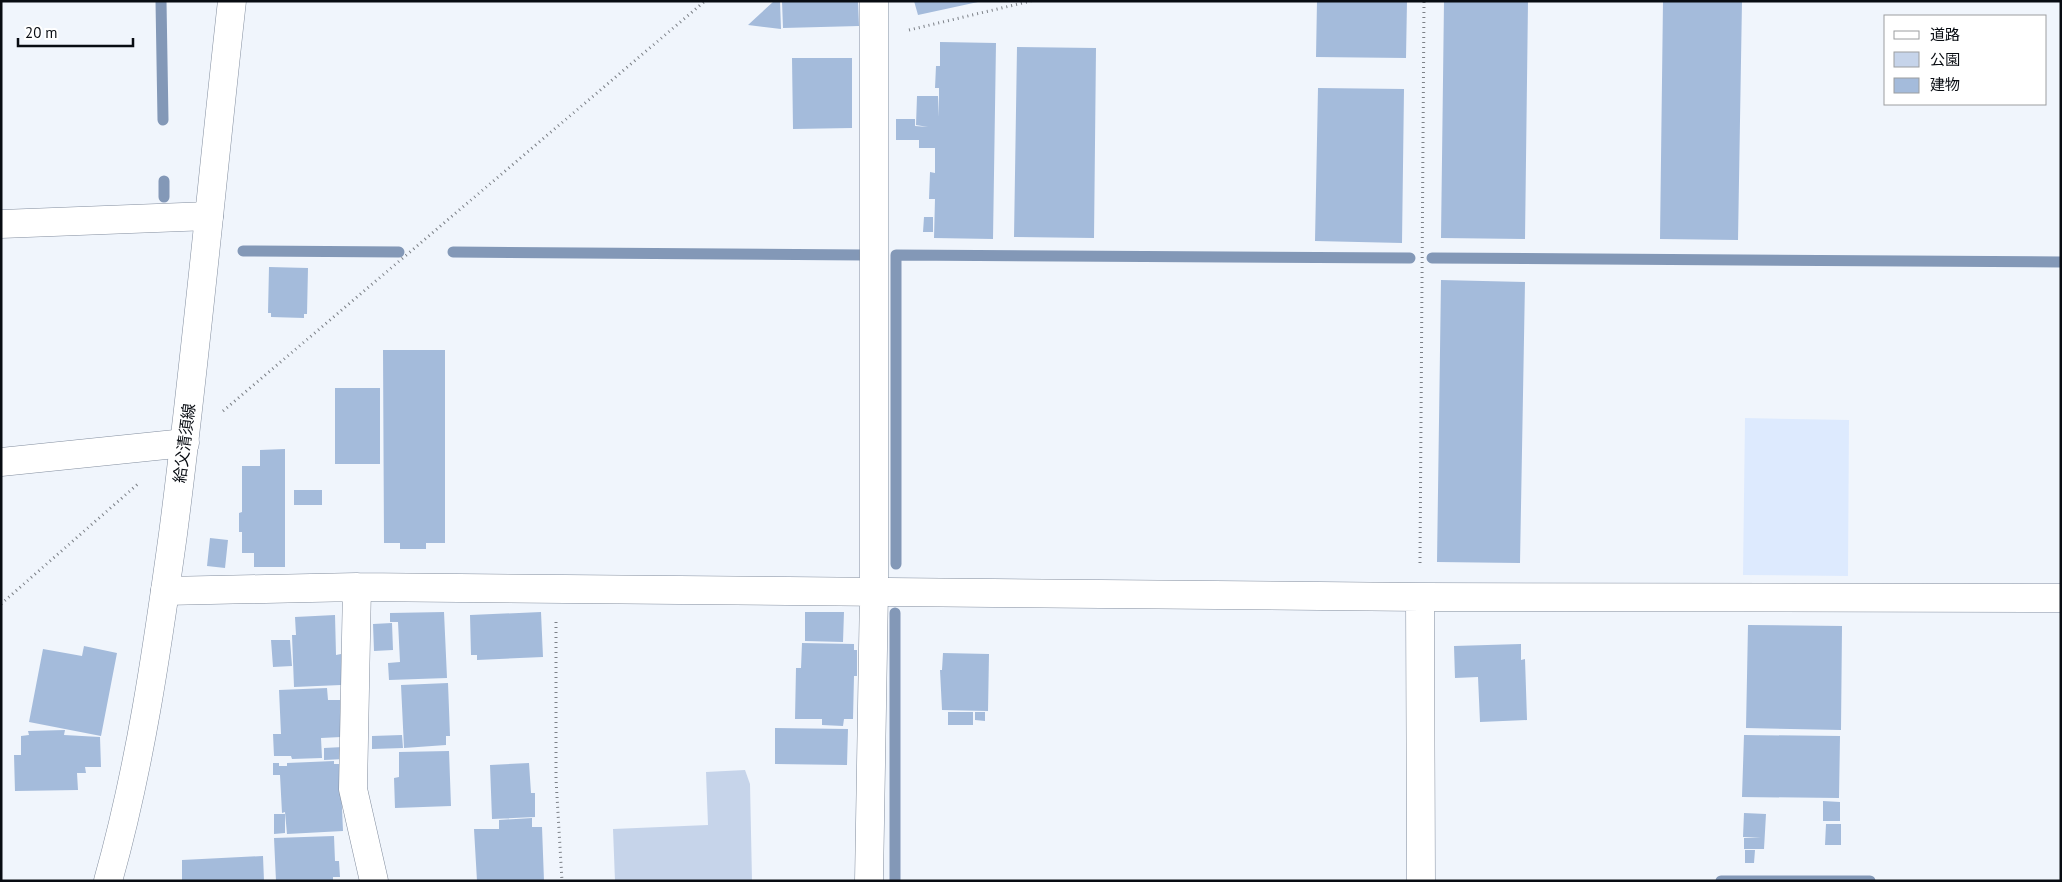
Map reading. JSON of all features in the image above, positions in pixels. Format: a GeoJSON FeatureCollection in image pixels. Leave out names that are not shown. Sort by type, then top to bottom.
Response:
{"type":"FeatureCollection","features":[{"type":"Feature","properties":{"kind":"street","name":"給父清須線"},"geometry":{"type":"LineString","coordinates":[[108,881],[136,772],[165,591],[185,444],[232,1]]}},
{"type":"Feature","properties":{"kind":"street"},"geometry":{"type":"LineString","coordinates":[[869,881],[874,591],[874,1]]}},
{"type":"Feature","properties":{"kind":"street"},"geometry":{"type":"LineString","coordinates":[[1,224],[209,216]]}},
{"type":"Feature","properties":{"kind":"street"},"geometry":{"type":"LineString","coordinates":[[1,462],[185,444]]}},
{"type":"Feature","properties":{"kind":"street"},"geometry":{"type":"LineString","coordinates":[[165,591],[358,587],[1420,597],[2061,598]]}},
{"type":"Feature","properties":{"kind":"street"},"geometry":{"type":"LineString","coordinates":[[358,587],[353,789],[374,881]]}},
{"type":"Feature","properties":{"kind":"street"},"geometry":{"type":"LineString","coordinates":[[1420,597],[1421,881]]}},
{"type":"Feature","properties":{"kind":"path"},"geometry":{"type":"LineString","coordinates":[[185,444],[704,1]]}},
{"type":"Feature","properties":{"kind":"path"},"geometry":{"type":"LineString","coordinates":[[874,38],[1031,1]]}},
{"type":"Feature","properties":{"kind":"path"},"geometry":{"type":"LineString","coordinates":[[1420,597],[1424,1]]}},
{"type":"Feature","properties":{"kind":"path"},"geometry":{"type":"LineString","coordinates":[[1,604],[141,482]]}},
{"type":"Feature","properties":{"kind":"path"},"geometry":{"type":"LineString","coordinates":[[556,589],[556,779],[562,881]]}},
{"type":"Feature","properties":{"kind":"shaded area"},"geometry":{"type":"Polygon","coordinates":[[[1745,418],[1849,420],[1848,576],[1743,575],[1745,418]]]}},
{"type":"Feature","properties":{"kind":"green space"},"geometry":{"type":"Polygon","coordinates":[[[745,770],[750,784],[752,881],[615,881],[613,829],[708,825],[706,772],[745,770]]]}},
{"type":"Feature","properties":{"kind":"building"},"geometry":{"type":"Polygon","coordinates":[[[774,1],[780,1],[781,29],[748,25],[774,1]]]}},
{"type":"Feature","properties":{"kind":"building"},"geometry":{"type":"Polygon","coordinates":[[[782,1],[858,1],[859,26],[783,28],[782,1]]]}},
{"type":"Feature","properties":{"kind":"building"},"geometry":{"type":"Polygon","coordinates":[[[914,1],[977,1],[978,2],[918,15],[914,1]]]}},
{"type":"Feature","properties":{"kind":"building"},"geometry":{"type":"Polygon","coordinates":[[[1317,1],[1407,1],[1406,58],[1316,57],[1317,1]]]}},
{"type":"Feature","properties":{"kind":"building"},"geometry":{"type":"Polygon","coordinates":[[[1444,1],[1528,1],[1525,239],[1441,238],[1444,1]]]}},
{"type":"Feature","properties":{"kind":"building"},"geometry":{"type":"Polygon","coordinates":[[[1663,1],[1742,1],[1738,240],[1660,239],[1663,1]]]}},
{"type":"Feature","properties":{"kind":"building"},"geometry":{"type":"Polygon","coordinates":[[[940,42],[996,43],[993,239],[934,238],[935,199],[929,199],[930,172],[935,173],[935,148],[919,148],[919,140],[896,140],[896,119],[915,119],[915,126],[928,127],[916,125],[917,96],[938,96],[939,117],[939,88],[935,88],[936,66],[940,66],[940,42]]]}},
{"type":"Feature","properties":{"kind":"building"},"geometry":{"type":"Polygon","coordinates":[[[1017,47],[1096,48],[1094,238],[1014,237],[1017,47]]]}},
{"type":"Feature","properties":{"kind":"building"},"geometry":{"type":"Polygon","coordinates":[[[792,58],[852,58],[852,128],[793,129],[792,58]]]}},
{"type":"Feature","properties":{"kind":"building"},"geometry":{"type":"Polygon","coordinates":[[[1318,88],[1404,89],[1402,243],[1315,241],[1318,88]]]}},
{"type":"Feature","properties":{"kind":"building"},"geometry":{"type":"Polygon","coordinates":[[[924,217],[933,217],[933,232],[923,232],[924,217]]]}},
{"type":"Feature","properties":{"kind":"building"},"geometry":{"type":"Polygon","coordinates":[[[269,267],[308,268],[307,314],[304,314],[304,318],[271,317],[271,313],[268,313],[269,267]]]}},
{"type":"Feature","properties":{"kind":"building"},"geometry":{"type":"Polygon","coordinates":[[[1441,280],[1525,282],[1520,563],[1437,562],[1441,280]]]}},
{"type":"Feature","properties":{"kind":"building"},"geometry":{"type":"Polygon","coordinates":[[[383,350],[445,350],[445,543],[426,543],[426,549],[400,549],[400,543],[384,543],[383,350]]]}},
{"type":"Feature","properties":{"kind":"building"},"geometry":{"type":"Polygon","coordinates":[[[335,388],[380,388],[380,464],[335,464],[335,388]]]}},
{"type":"Feature","properties":{"kind":"building"},"geometry":{"type":"Polygon","coordinates":[[[285,449],[285,567],[254,567],[254,553],[242,553],[242,532],[239,532],[239,513],[242,512],[242,466],[260,466],[260,450],[285,449]]]}},
{"type":"Feature","properties":{"kind":"building"},"geometry":{"type":"Polygon","coordinates":[[[294,490],[322,490],[322,505],[294,505],[294,490]]]}},
{"type":"Feature","properties":{"kind":"building"},"geometry":{"type":"Polygon","coordinates":[[[210,538],[228,540],[225,568],[207,566],[210,538]]]}},
{"type":"Feature","properties":{"kind":"building"},"geometry":{"type":"Polygon","coordinates":[[[444,612],[447,678],[389,680],[388,663],[400,662],[398,622],[390,622],[390,613],[444,612]]]}},
{"type":"Feature","properties":{"kind":"building"},"geometry":{"type":"Polygon","coordinates":[[[541,612],[543,657],[477,660],[477,655],[471,655],[470,615],[541,612]]]}},
{"type":"Feature","properties":{"kind":"building"},"geometry":{"type":"Polygon","coordinates":[[[805,612],[844,612],[843,642],[805,641],[805,612]]]}},
{"type":"Feature","properties":{"kind":"building"},"geometry":{"type":"Polygon","coordinates":[[[335,615],[336,655],[341,654],[341,685],[294,687],[292,635],[296,635],[295,617],[335,615]]]}},
{"type":"Feature","properties":{"kind":"building"},"geometry":{"type":"Polygon","coordinates":[[[392,623],[393,650],[374,651],[373,624],[392,623]]]}},
{"type":"Feature","properties":{"kind":"building"},"geometry":{"type":"Polygon","coordinates":[[[1748,625],[1842,626],[1841,730],[1746,728],[1748,625]]]}},
{"type":"Feature","properties":{"kind":"building"},"geometry":{"type":"Polygon","coordinates":[[[271,640],[290,640],[292,666],[273,667],[271,640]]]}},
{"type":"Feature","properties":{"kind":"building"},"geometry":{"type":"Polygon","coordinates":[[[802,643],[854,644],[854,650],[857,650],[857,676],[854,676],[853,719],[844,719],[843,726],[822,725],[822,719],[795,719],[796,668],[801,668],[802,643]]]}},
{"type":"Feature","properties":{"kind":"building"},"geometry":{"type":"Polygon","coordinates":[[[1521,644],[1521,660],[1525,659],[1527,720],[1480,722],[1478,677],[1455,678],[1454,646],[1521,644]]]}},
{"type":"Feature","properties":{"kind":"building"},"geometry":{"type":"Polygon","coordinates":[[[84,646],[117,653],[101,736],[29,722],[43,649],[82,656],[84,646]]]}},
{"type":"Feature","properties":{"kind":"building"},"geometry":{"type":"Polygon","coordinates":[[[943,653],[989,654],[988,711],[942,710],[940,670],[942,670],[943,653]]]}},
{"type":"Feature","properties":{"kind":"building"},"geometry":{"type":"Polygon","coordinates":[[[448,683],[450,736],[446,736],[446,745],[404,748],[401,685],[448,683]]]}},
{"type":"Feature","properties":{"kind":"building"},"geometry":{"type":"Polygon","coordinates":[[[327,688],[328,700],[340,700],[341,737],[321,738],[322,758],[292,759],[291,756],[274,756],[273,734],[281,734],[279,690],[327,688]]]}},
{"type":"Feature","properties":{"kind":"building"},"geometry":{"type":"Polygon","coordinates":[[[948,712],[973,712],[973,725],[948,725],[948,712]]]}},
{"type":"Feature","properties":{"kind":"building"},"geometry":{"type":"Polygon","coordinates":[[[975,712],[985,712],[985,721],[975,720],[975,712]]]}},
{"type":"Feature","properties":{"kind":"building"},"geometry":{"type":"Polygon","coordinates":[[[775,728],[848,729],[847,765],[775,764],[775,728]]]}},
{"type":"Feature","properties":{"kind":"building"},"geometry":{"type":"Polygon","coordinates":[[[65,730],[64,735],[100,737],[101,767],[85,767],[86,773],[77,773],[78,790],[15,791],[14,755],[21,755],[21,736],[29,735],[28,731],[65,730]]]}},
{"type":"Feature","properties":{"kind":"building"},"geometry":{"type":"Polygon","coordinates":[[[402,735],[403,748],[372,749],[372,736],[402,735]]]}},
{"type":"Feature","properties":{"kind":"building"},"geometry":{"type":"Polygon","coordinates":[[[1744,735],[1840,736],[1839,798],[1742,797],[1744,735]]]}},
{"type":"Feature","properties":{"kind":"building"},"geometry":{"type":"Polygon","coordinates":[[[343,747],[344,759],[324,760],[324,748],[343,747]]]}},
{"type":"Feature","properties":{"kind":"building"},"geometry":{"type":"Polygon","coordinates":[[[449,751],[451,806],[395,808],[394,778],[399,777],[399,752],[449,751]]]}},
{"type":"Feature","properties":{"kind":"building"},"geometry":{"type":"Polygon","coordinates":[[[334,761],[334,764],[340,764],[343,831],[287,834],[285,812],[282,813],[280,775],[273,775],[273,763],[279,763],[279,766],[287,766],[287,763],[334,761]]]}},
{"type":"Feature","properties":{"kind":"building"},"geometry":{"type":"Polygon","coordinates":[[[529,763],[531,793],[535,793],[535,817],[492,819],[490,765],[529,763]]]}},
{"type":"Feature","properties":{"kind":"building"},"geometry":{"type":"Polygon","coordinates":[[[1823,801],[1840,802],[1840,821],[1823,821],[1823,801]]]}},
{"type":"Feature","properties":{"kind":"building"},"geometry":{"type":"Polygon","coordinates":[[[1744,813],[1766,814],[1764,849],[1744,849],[1744,838],[1761,837],[1743,837],[1744,813]]]}},
{"type":"Feature","properties":{"kind":"building"},"geometry":{"type":"Polygon","coordinates":[[[274,814],[285,814],[285,833],[274,834],[274,814]]]}},
{"type":"Feature","properties":{"kind":"building"},"geometry":{"type":"Polygon","coordinates":[[[532,818],[532,827],[542,827],[544,881],[477,881],[474,829],[499,829],[499,820],[532,818]]]}},
{"type":"Feature","properties":{"kind":"building"},"geometry":{"type":"Polygon","coordinates":[[[1826,824],[1841,824],[1841,845],[1825,845],[1826,824]]]}},
{"type":"Feature","properties":{"kind":"building"},"geometry":{"type":"Polygon","coordinates":[[[334,836],[335,861],[339,861],[340,877],[333,877],[333,881],[276,881],[274,838],[334,836]]]}},
{"type":"Feature","properties":{"kind":"building"},"geometry":{"type":"Polygon","coordinates":[[[1745,850],[1755,850],[1754,863],[1745,863],[1745,850]]]}},
{"type":"Feature","properties":{"kind":"building"},"geometry":{"type":"Polygon","coordinates":[[[263,856],[264,881],[182,881],[182,860],[263,856]]]}},
{"type":"Feature","properties":{"kind":"waterway"},"geometry":{"type":"LineString","coordinates":[[161,1],[163,120]]}},
{"type":"Feature","properties":{"kind":"waterway"},"geometry":{"type":"LineString","coordinates":[[164,181],[164,197]]}},
{"type":"Feature","properties":{"kind":"waterway"},"geometry":{"type":"LineString","coordinates":[[243,251],[399,252]]}},
{"type":"Feature","properties":{"kind":"waterway"},"geometry":{"type":"LineString","coordinates":[[453,252],[864,255]]}},
{"type":"Feature","properties":{"kind":"waterway"},"geometry":{"type":"LineString","coordinates":[[896,564],[896,255],[1410,258]]}},
{"type":"Feature","properties":{"kind":"waterway"},"geometry":{"type":"LineString","coordinates":[[1432,258],[2061,262]]}},
{"type":"Feature","properties":{"kind":"waterway"},"geometry":{"type":"LineString","coordinates":[[895,613],[895,881]]}},
{"type":"Feature","properties":{"kind":"waterway"},"geometry":{"type":"LineString","coordinates":[[1721,881],[1870,881]]}}]}
